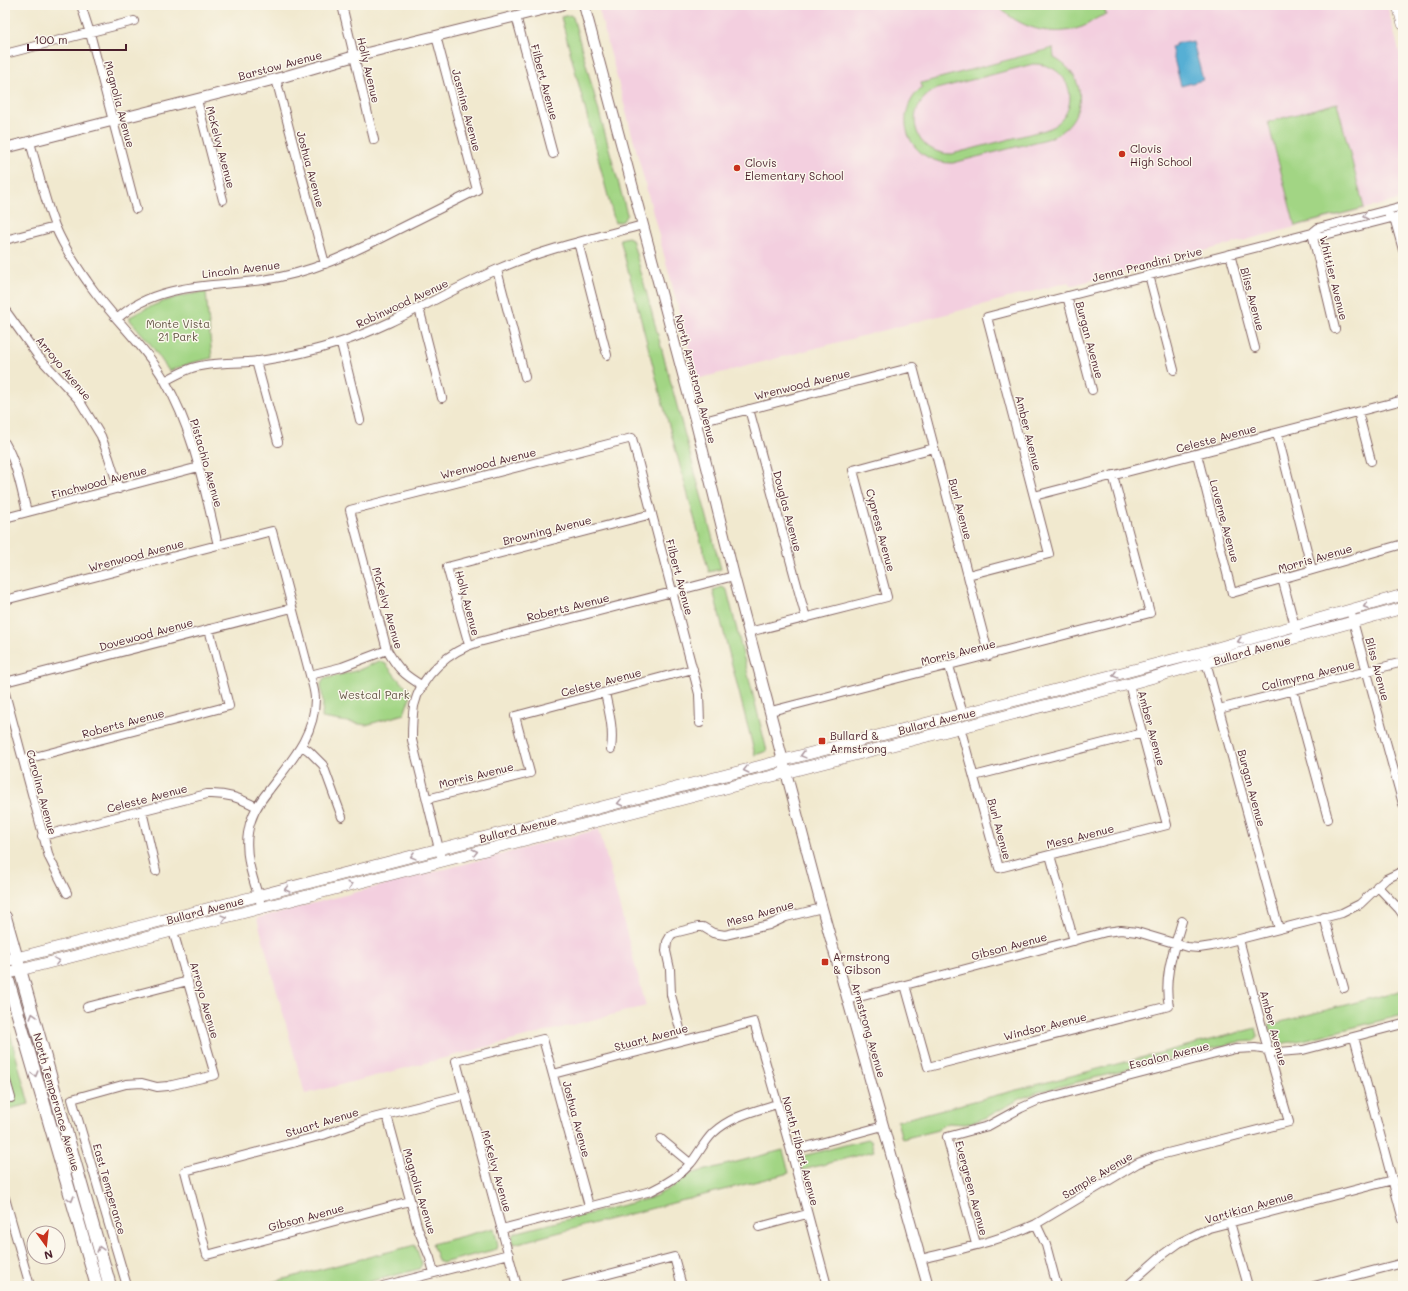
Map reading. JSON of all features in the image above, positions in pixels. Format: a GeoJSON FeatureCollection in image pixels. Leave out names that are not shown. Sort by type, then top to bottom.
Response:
{"type":"FeatureCollection","features":[{"type":"Feature","properties":{"kind":"main road"},"geometry":{"type":"LineString","coordinates":[[1398,5],[1403,24]]}},
{"type":"Feature","properties":{"kind":"main road","name":"Bullard Avenue"},"geometry":{"type":"LineString","coordinates":[[10,960],[1203,652],[1403,595]]}},
{"type":"Feature","properties":{"kind":"main road","name":"Bullard Avenue"},"geometry":{"type":"LineString","coordinates":[[5,973],[1129,684],[1403,608]]}},
{"type":"Feature","properties":{"kind":"main road","name":"Bullard Avenue"},"geometry":{"type":"LineString","coordinates":[[960,727],[967,719],[997,710],[1021,699]]}},
{"type":"Feature","properties":{"kind":"main road"},"geometry":{"type":"LineString","coordinates":[[173,931],[176,925],[201,917],[211,909]]}},
{"type":"Feature","properties":{"kind":"main road","name":"North Temperance Avenue"},"geometry":{"type":"LineString","coordinates":[[5,917],[10,960],[20,970],[110,1286]]}},
{"type":"Feature","properties":{"kind":"main road","name":"North Temperance Avenue"},"geometry":{"type":"LineString","coordinates":[[5,973],[97,1286]]}},
{"type":"Feature","properties":{"kind":"street","name":"Magnolia Avenue"},"geometry":{"type":"LineString","coordinates":[[81,5],[90,32],[136,209]]}},
{"type":"Feature","properties":{"kind":"street","name":"Holly Avenue"},"geometry":{"type":"LineString","coordinates":[[342,5],[374,140]]}},
{"type":"Feature","properties":{"kind":"street","name":"Barstow Avenue"},"geometry":{"type":"LineString","coordinates":[[5,148],[197,100],[355,56],[561,5]]}},
{"type":"Feature","properties":{"kind":"street","name":"North Armstrong Avenue"},"geometry":{"type":"LineString","coordinates":[[584,5],[696,423],[734,576],[784,760]]}},
{"type":"Feature","properties":{"kind":"street","name":"Filbert Avenue"},"geometry":{"type":"LineString","coordinates":[[516,16],[553,154]]}},
{"type":"Feature","properties":{"kind":"street"},"geometry":{"type":"LineString","coordinates":[[5,54],[134,21]]}},
{"type":"Feature","properties":{"kind":"street","name":"Jasmine Avenue"},"geometry":{"type":"LineString","coordinates":[[436,36],[477,190]]}},
{"type":"Feature","properties":{"kind":"street","name":"Joshua Avenue"},"geometry":{"type":"LineString","coordinates":[[276,79],[325,264]]}},
{"type":"Feature","properties":{"kind":"street","name":"McKelvy Avenue"},"geometry":{"type":"LineString","coordinates":[[197,100],[223,200]]}},
{"type":"Feature","properties":{"kind":"street","name":"Pistachio Avenue"},"geometry":{"type":"LineString","coordinates":[[30,142],[55,227],[65,246],[87,282],[142,347],[165,381],[177,404],[187,427],[218,545]]}},
{"type":"Feature","properties":{"kind":"street","name":"Lincoln Avenue"},"geometry":{"type":"LineString","coordinates":[[117,319],[144,301],[170,291],[189,286],[264,279],[297,273],[325,264],[351,253],[477,190]]}},
{"type":"Feature","properties":{"kind":"street","name":"Jenna Prandini Drive"},"geometry":{"type":"LineString","coordinates":[[987,317],[1312,233],[1318,228],[1403,206]]}},
{"type":"Feature","properties":{"kind":"street"},"geometry":{"type":"LineString","coordinates":[[1384,211],[1395,221],[1403,250]]}},
{"type":"Feature","properties":{"kind":"street","name":"Jenna Prandini Drive"},"geometry":{"type":"LineString","coordinates":[[1312,233],[1321,236],[1403,215]]}},
{"type":"Feature","properties":{"kind":"street","name":"Robinwood Avenue"},"geometry":{"type":"LineString","coordinates":[[165,381],[193,367],[210,364],[256,361],[310,352],[340,343],[391,323],[497,270],[533,256],[578,242],[643,225]]}},
{"type":"Feature","properties":{"kind":"street"},"geometry":{"type":"LineString","coordinates":[[5,240],[55,227]]}},
{"type":"Feature","properties":{"kind":"street","name":"Whittier Avenue"},"geometry":{"type":"LineString","coordinates":[[1312,233],[1336,329]]}},
{"type":"Feature","properties":{"kind":"street"},"geometry":{"type":"LineString","coordinates":[[578,242],[607,355]]}},
{"type":"Feature","properties":{"kind":"street","name":"Bliss Avenue"},"geometry":{"type":"LineString","coordinates":[[1230,254],[1255,348]]}},
{"type":"Feature","properties":{"kind":"street"},"geometry":{"type":"LineString","coordinates":[[497,270],[525,377]]}},
{"type":"Feature","properties":{"kind":"street"},"geometry":{"type":"LineString","coordinates":[[1149,275],[1174,370]]}},
{"type":"Feature","properties":{"kind":"street","name":"Burgan Avenue"},"geometry":{"type":"LineString","coordinates":[[1067,296],[1092,390]]}},
{"type":"Feature","properties":{"kind":"street"},"geometry":{"type":"LineString","coordinates":[[419,308],[442,398]]}},
{"type":"Feature","properties":{"kind":"street","name":"Arroyo Avenue"},"geometry":{"type":"LineString","coordinates":[[6,314],[38,356],[79,400],[101,436],[110,458],[119,489]]}},
{"type":"Feature","properties":{"kind":"street","name":"Amber Avenue"},"geometry":{"type":"LineString","coordinates":[[968,575],[1048,554],[987,317]]}},
{"type":"Feature","properties":{"kind":"street"},"geometry":{"type":"LineString","coordinates":[[340,343],[360,420]]}},
{"type":"Feature","properties":{"kind":"street"},"geometry":{"type":"LineString","coordinates":[[256,361],[278,442]]}},
{"type":"Feature","properties":{"kind":"street","name":"Wrenwood Avenue"},"geometry":{"type":"LineString","coordinates":[[696,423],[913,367]]}},
{"type":"Feature","properties":{"kind":"street","name":"Burl Avenue"},"geometry":{"type":"LineString","coordinates":[[913,367],[989,656]]}},
{"type":"Feature","properties":{"kind":"street","name":"Celeste Avenue"},"geometry":{"type":"LineString","coordinates":[[1034,496],[1403,400]]}},
{"type":"Feature","properties":{"kind":"street","name":"Douglas Avenue"},"geometry":{"type":"LineString","coordinates":[[749,409],[806,618]]}},
{"type":"Feature","properties":{"kind":"street"},"geometry":{"type":"LineString","coordinates":[[1358,412],[1371,461]]}},
{"type":"Feature","properties":{"kind":"street"},"geometry":{"type":"LineString","coordinates":[[1277,433],[1312,570]]}},
{"type":"Feature","properties":{"kind":"street","name":"Filbert Avenue"},"geometry":{"type":"LineString","coordinates":[[632,438],[699,694],[700,723]]}},
{"type":"Feature","properties":{"kind":"street","name":"Wrenwood Avenue"},"geometry":{"type":"LineString","coordinates":[[350,510],[632,438]]}},
{"type":"Feature","properties":{"kind":"street"},"geometry":{"type":"LineString","coordinates":[[5,443],[15,467],[27,512]]}},
{"type":"Feature","properties":{"kind":"street","name":"Cypress Avenue"},"geometry":{"type":"LineString","coordinates":[[806,618],[887,597],[853,470],[934,448]]}},
{"type":"Feature","properties":{"kind":"street","name":"Laverne Avenue"},"geometry":{"type":"LineString","coordinates":[[1196,454],[1232,593]]}},
{"type":"Feature","properties":{"kind":"street","name":"Finchwood Avenue"},"geometry":{"type":"LineString","coordinates":[[5,518],[198,467]]}},
{"type":"Feature","properties":{"kind":"street","name":"Morris Avenue"},"geometry":{"type":"LineString","coordinates":[[771,711],[1150,614],[1113,476]]}},
{"type":"Feature","properties":{"kind":"street","name":"McKelvy Avenue"},"geometry":{"type":"LineString","coordinates":[[350,510],[387,650],[395,665],[407,677],[423,686]]}},
{"type":"Feature","properties":{"kind":"street","name":"Browning Avenue"},"geometry":{"type":"LineString","coordinates":[[447,567],[652,514]]}},
{"type":"Feature","properties":{"kind":"street","name":"Wrenwood Avenue"},"geometry":{"type":"LineString","coordinates":[[5,600],[272,531],[292,608]]}},
{"type":"Feature","properties":{"kind":"street","name":"Morris Avenue"},"geometry":{"type":"LineString","coordinates":[[1232,593],[1403,544]]}},
{"type":"Feature","properties":{"kind":"street","name":"Holly Avenue"},"geometry":{"type":"LineString","coordinates":[[447,567],[469,645]]}},
{"type":"Feature","properties":{"kind":"street","name":"Roberts Avenue"},"geometry":{"type":"LineString","coordinates":[[423,686],[442,661],[456,651],[469,645],[734,576]]}},
{"type":"Feature","properties":{"kind":"street"},"geometry":{"type":"LineString","coordinates":[[1282,578],[1298,637]]}},
{"type":"Feature","properties":{"kind":"street"},"geometry":{"type":"LineString","coordinates":[[262,908],[248,858],[248,832],[257,807],[302,746],[310,730],[314,715],[315,697],[292,608]]}},
{"type":"Feature","properties":{"kind":"street","name":"Dovewood Avenue"},"geometry":{"type":"LineString","coordinates":[[5,682],[292,608]]}},
{"type":"Feature","properties":{"kind":"street","name":"Bliss Avenue"},"geometry":{"type":"LineString","coordinates":[[1350,610],[1403,804]]}},
{"type":"Feature","properties":{"kind":"street"},"geometry":{"type":"LineString","coordinates":[[749,632],[806,618]]}},
{"type":"Feature","properties":{"kind":"street","name":"Roberts Avenue"},"geometry":{"type":"LineString","coordinates":[[23,760],[229,706],[209,629]]}},
{"type":"Feature","properties":{"kind":"street"},"geometry":{"type":"LineString","coordinates":[[310,675],[348,665],[387,650]]}},
{"type":"Feature","properties":{"kind":"street","name":"Burgan Avenue"},"geometry":{"type":"LineString","coordinates":[[1203,652],[1279,929]]}},
{"type":"Feature","properties":{"kind":"street","name":"Calimyrna Avenue"},"geometry":{"type":"LineString","coordinates":[[1219,709],[1403,662]]}},
{"type":"Feature","properties":{"kind":"street"},"geometry":{"type":"LineString","coordinates":[[949,666],[963,714]]}},
{"type":"Feature","properties":{"kind":"street","name":"Celeste Avenue"},"geometry":{"type":"LineString","coordinates":[[530,773],[515,716],[693,670]]}},
{"type":"Feature","properties":{"kind":"street","name":"Amber Avenue"},"geometry":{"type":"LineString","coordinates":[[1129,684],[1167,825]]}},
{"type":"Feature","properties":{"kind":"street"},"geometry":{"type":"LineString","coordinates":[[423,686],[415,704],[412,720],[412,740],[442,861]]}},
{"type":"Feature","properties":{"kind":"street"},"geometry":{"type":"LineString","coordinates":[[1293,690],[1328,819]]}},
{"type":"Feature","properties":{"kind":"street","name":"Carolina Avenue"},"geometry":{"type":"LineString","coordinates":[[5,693],[42,836],[49,857],[66,893]]}},
{"type":"Feature","properties":{"kind":"street"},"geometry":{"type":"LineString","coordinates":[[604,693],[611,721],[613,736],[612,749]]}},
{"type":"Feature","properties":{"kind":"street","name":"Burl Avenue"},"geometry":{"type":"LineString","coordinates":[[960,727],[999,868]]}},
{"type":"Feature","properties":{"kind":"street"},"geometry":{"type":"LineString","coordinates":[[974,776],[1143,733]]}},
{"type":"Feature","properties":{"kind":"street"},"geometry":{"type":"LineString","coordinates":[[302,746],[323,765],[342,817]]}},
{"type":"Feature","properties":{"kind":"street","name":"Armstrong Avenue"},"geometry":{"type":"LineString","coordinates":[[784,760],[822,908],[921,1258]]}},
{"type":"Feature","properties":{"kind":"street","name":"Morris Avenue"},"geometry":{"type":"LineString","coordinates":[[427,799],[530,773]]}},
{"type":"Feature","properties":{"kind":"street","name":"Celeste Avenue"},"geometry":{"type":"LineString","coordinates":[[42,836],[196,797],[218,794],[241,799],[257,807]]}},
{"type":"Feature","properties":{"kind":"street"},"geometry":{"type":"LineString","coordinates":[[142,811],[156,871]]}},
{"type":"Feature","properties":{"kind":"street","name":"Mesa Avenue"},"geometry":{"type":"LineString","coordinates":[[999,868],[1167,825]]}},
{"type":"Feature","properties":{"kind":"street"},"geometry":{"type":"LineString","coordinates":[[1050,855],[1074,941]]}},
{"type":"Feature","properties":{"kind":"street","name":"Gibson Avenue"},"geometry":{"type":"LineString","coordinates":[[848,1000],[1106,932],[1122,930],[1137,932],[1175,944],[1199,948],[1212,946],[1342,912],[1360,904],[1386,879],[1403,871]]}},
{"type":"Feature","properties":{"kind":"street"},"geometry":{"type":"LineString","coordinates":[[1378,886],[1400,909],[1403,915]]}},
{"type":"Feature","properties":{"kind":"street","name":"Mesa Avenue"},"geometry":{"type":"LineString","coordinates":[[683,1040],[671,995],[670,969],[666,951],[667,942],[671,935],[698,927],[703,927],[720,935],[731,934],[769,925],[792,915],[822,908]]}},
{"type":"Feature","properties":{"kind":"street"},"geometry":{"type":"LineString","coordinates":[[1324,917],[1344,988]]}},
{"type":"Feature","properties":{"kind":"street"},"geometry":{"type":"LineString","coordinates":[[1175,944],[1182,921]]}},
{"type":"Feature","properties":{"kind":"street","name":"Arroyo Avenue"},"geometry":{"type":"LineString","coordinates":[[72,1099],[126,1084],[142,1083],[156,1087],[168,1086],[215,1075],[173,931]]}},
{"type":"Feature","properties":{"kind":"street","name":"Amber Avenue"},"geometry":{"type":"LineString","coordinates":[[1239,939],[1268,1050],[1289,1122]]}},
{"type":"Feature","properties":{"kind":"street","name":"Windsor Avenue"},"geometry":{"type":"LineString","coordinates":[[905,985],[928,1067],[1168,1006],[1166,984],[1175,944]]}},
{"type":"Feature","properties":{"kind":"street"},"geometry":{"type":"LineString","coordinates":[[87,1007],[188,981]]}},
{"type":"Feature","properties":{"kind":"street","name":"Stuart Avenue"},"geometry":{"type":"LineString","coordinates":[[553,1074],[754,1022]]}},
{"type":"Feature","properties":{"kind":"street","name":"North Filbert Avenue"},"geometry":{"type":"LineString","coordinates":[[754,1022],[791,1150],[827,1286]]}},
{"type":"Feature","properties":{"kind":"street","name":"Escalon Avenue"},"geometry":{"type":"LineString","coordinates":[[947,1137],[988,1126],[1039,1100],[1235,1050],[1255,1048],[1290,1052],[1303,1050],[1403,1024]]}},
{"type":"Feature","properties":{"kind":"street"},"geometry":{"type":"LineString","coordinates":[[1354,1037],[1403,1220]]}},
{"type":"Feature","properties":{"kind":"street","name":"Joshua Avenue"},"geometry":{"type":"LineString","coordinates":[[456,1061],[543,1039],[589,1206]]}},
{"type":"Feature","properties":{"kind":"street","name":"McKelvy Avenue"},"geometry":{"type":"LineString","coordinates":[[456,1061],[518,1286]]}},
{"type":"Feature","properties":{"kind":"street"},"geometry":{"type":"LineString","coordinates":[[5,1078],[11,1098]]}},
{"type":"Feature","properties":{"kind":"street","name":"Stuart Avenue"},"geometry":{"type":"LineString","coordinates":[[207,1255],[185,1171],[305,1140],[387,1115],[465,1095]]}},
{"type":"Feature","properties":{"kind":"street","name":"East Temperance"},"geometry":{"type":"LineString","coordinates":[[72,1099],[127,1286]]}},
{"type":"Feature","properties":{"kind":"street"},"geometry":{"type":"LineString","coordinates":[[502,1229],[651,1191],[678,1176],[690,1164],[714,1133],[726,1123],[752,1111],[777,1104]]}},
{"type":"Feature","properties":{"kind":"street","name":"Magnolia Avenue"},"geometry":{"type":"LineString","coordinates":[[387,1115],[418,1230],[427,1250],[434,1273]]}},
{"type":"Feature","properties":{"kind":"street","name":"Sample Avenue"},"geometry":{"type":"LineString","coordinates":[[921,1258],[1006,1236],[1036,1224],[1138,1163],[1156,1156],[1289,1122]]}},
{"type":"Feature","properties":{"kind":"street"},"geometry":{"type":"LineString","coordinates":[[791,1150],[883,1126]]}},
{"type":"Feature","properties":{"kind":"street","name":"Evergreen Avenue"},"geometry":{"type":"LineString","coordinates":[[947,1137],[976,1244]]}},
{"type":"Feature","properties":{"kind":"street"},"geometry":{"type":"LineString","coordinates":[[661,1139],[690,1164]]}},
{"type":"Feature","properties":{"kind":"street","name":"Vartikian Avenue"},"geometry":{"type":"LineString","coordinates":[[1127,1286],[1161,1256],[1179,1243],[1209,1228],[1393,1180]]}},
{"type":"Feature","properties":{"kind":"street","name":"Gibson Avenue"},"geometry":{"type":"LineString","coordinates":[[207,1255],[410,1201]]}},
{"type":"Feature","properties":{"kind":"street"},"geometry":{"type":"LineString","coordinates":[[6,1203],[30,1286]]}},
{"type":"Feature","properties":{"kind":"street"},"geometry":{"type":"LineString","coordinates":[[759,1227],[807,1214]]}},
{"type":"Feature","properties":{"kind":"street"},"geometry":{"type":"LineString","coordinates":[[1230,1222],[1248,1286]]}},
{"type":"Feature","properties":{"kind":"street"},"geometry":{"type":"LineString","coordinates":[[1036,1224],[1046,1245],[1057,1286]]}},
{"type":"Feature","properties":{"kind":"street"},"geometry":{"type":"LineString","coordinates":[[383,1286],[509,1254]]}},
{"type":"Feature","properties":{"kind":"street"},"geometry":{"type":"LineString","coordinates":[[563,1286],[674,1257],[682,1286]]}},
{"type":"Feature","properties":{"kind":"street"},"geometry":{"type":"LineString","coordinates":[[921,1258],[928,1286]]}},
{"type":"Feature","properties":{"kind":"street"},"geometry":{"type":"LineString","coordinates":[[1314,1286],[1336,1283],[1403,1263]]}},
{"type":"Feature","properties":{"kind":"shaded area","name":"Clovis High School"},"geometry":{"type":"Polygon","coordinates":[[[608,5],[1387,5],[1403,66],[1403,199],[1070,286],[1069,282],[697,379],[599,10],[601,7],[608,5]]]}},
{"type":"Feature","properties":{"kind":"shaded area"},"geometry":{"type":"Polygon","coordinates":[[[599,829],[646,1006],[305,1094],[257,918],[599,829]]]}},
{"type":"Feature","properties":{"kind":"green space"},"geometry":{"type":"Polygon","coordinates":[[[997,5],[1104,5],[1106,15],[1082,27],[1070,30],[1047,31],[1036,29],[1015,20],[997,5]]]}},
{"type":"Feature","properties":{"kind":"green space"},"geometry":{"type":"Polygon","coordinates":[[[570,15],[573,17],[627,214],[623,221],[615,223],[561,17],[570,15]]]}},
{"type":"Feature","properties":{"kind":"green space"},"geometry":{"type":"Polygon","coordinates":[[[1053,48],[1054,58],[1066,67],[1074,77],[1079,89],[1079,101],[1076,112],[1070,123],[1060,132],[1047,139],[953,163],[938,161],[925,156],[909,137],[906,124],[907,112],[912,99],[922,87],[921,83],[1053,48]],[[1033,64],[940,88],[928,95],[920,104],[916,115],[916,126],[919,137],[927,146],[938,152],[952,154],[1045,130],[1057,123],[1065,114],[1069,103],[1069,92],[1066,81],[1058,72],[1047,66],[1033,64]]]}},
{"type":"Feature","properties":{"kind":"green space"},"geometry":{"type":"Polygon","coordinates":[[[1337,103],[1364,208],[1295,226],[1268,122],[1337,103]]]}},
{"type":"Feature","properties":{"kind":"green space"},"geometry":{"type":"Polygon","coordinates":[[[628,237],[632,239],[721,569],[709,572],[620,239],[628,237]]]}},
{"type":"Feature","properties":{"kind":"green space","name":"Monte Vista 21 Park"},"geometry":{"type":"Polygon","coordinates":[[[206,292],[212,358],[191,363],[169,371],[149,342],[130,320],[130,317],[167,300],[206,292]]]}},
{"type":"Feature","properties":{"kind":"green space"},"geometry":{"type":"Polygon","coordinates":[[[722,587],[727,590],[767,751],[755,755],[713,590],[722,587]]]}},
{"type":"Feature","properties":{"kind":"green space","name":"Westcal Park"},"geometry":{"type":"Polygon","coordinates":[[[379,661],[386,664],[397,678],[409,689],[411,694],[404,714],[366,725],[322,718],[323,702],[321,684],[324,679],[359,670],[379,661]]]}},
{"type":"Feature","properties":{"kind":"green space"},"geometry":{"type":"Polygon","coordinates":[[[1403,990],[1403,1015],[1303,1040],[1279,1044],[1274,1040],[1269,1025],[1403,990]]]}},
{"type":"Feature","properties":{"kind":"green space"},"geometry":{"type":"Polygon","coordinates":[[[5,1015],[29,1104],[5,1110],[5,1015]]]}},
{"type":"Feature","properties":{"kind":"green space"},"geometry":{"type":"Polygon","coordinates":[[[1256,1028],[1258,1036],[1254,1041],[1238,1042],[1042,1091],[1022,1098],[985,1118],[965,1124],[948,1123],[941,1126],[938,1130],[902,1139],[897,1121],[1256,1028]]]}},
{"type":"Feature","properties":{"kind":"green space"},"geometry":{"type":"Polygon","coordinates":[[[868,1139],[871,1141],[874,1151],[803,1170],[800,1160],[803,1156],[868,1139]]]}},
{"type":"Feature","properties":{"kind":"green space"},"geometry":{"type":"Polygon","coordinates":[[[783,1150],[789,1173],[514,1244],[512,1237],[514,1233],[651,1198],[671,1188],[690,1174],[783,1150]]]}},
{"type":"Feature","properties":{"kind":"green space"},"geometry":{"type":"Polygon","coordinates":[[[494,1228],[498,1245],[497,1249],[442,1263],[438,1260],[432,1244],[494,1228]]]}},
{"type":"Feature","properties":{"kind":"green space"},"geometry":{"type":"Polygon","coordinates":[[[415,1245],[422,1264],[419,1269],[353,1286],[257,1286],[415,1245]]]}},
{"type":"Feature","properties":{"kind":"water"},"geometry":{"type":"Polygon","coordinates":[[[1187,41],[1188,43],[1193,42],[1203,80],[1181,86],[1171,47],[1175,46],[1175,44],[1187,41]]]}},
{"type":"Feature","properties":{"kind":"place","name":"Clovis High School"},"geometry":{"type":"Point","coordinates":[1122,154]}},
{"type":"Feature","properties":{"kind":"place","name":"Clovis Elementary School"},"geometry":{"type":"Point","coordinates":[737,168]}},
{"type":"Feature","properties":{"kind":"place","name":"Bullard & Armstrong"},"geometry":{"type":"Point","coordinates":[822,741]}},
{"type":"Feature","properties":{"kind":"place","name":"Armstrong & Gibson"},"geometry":{"type":"Point","coordinates":[825,962]}}]}
